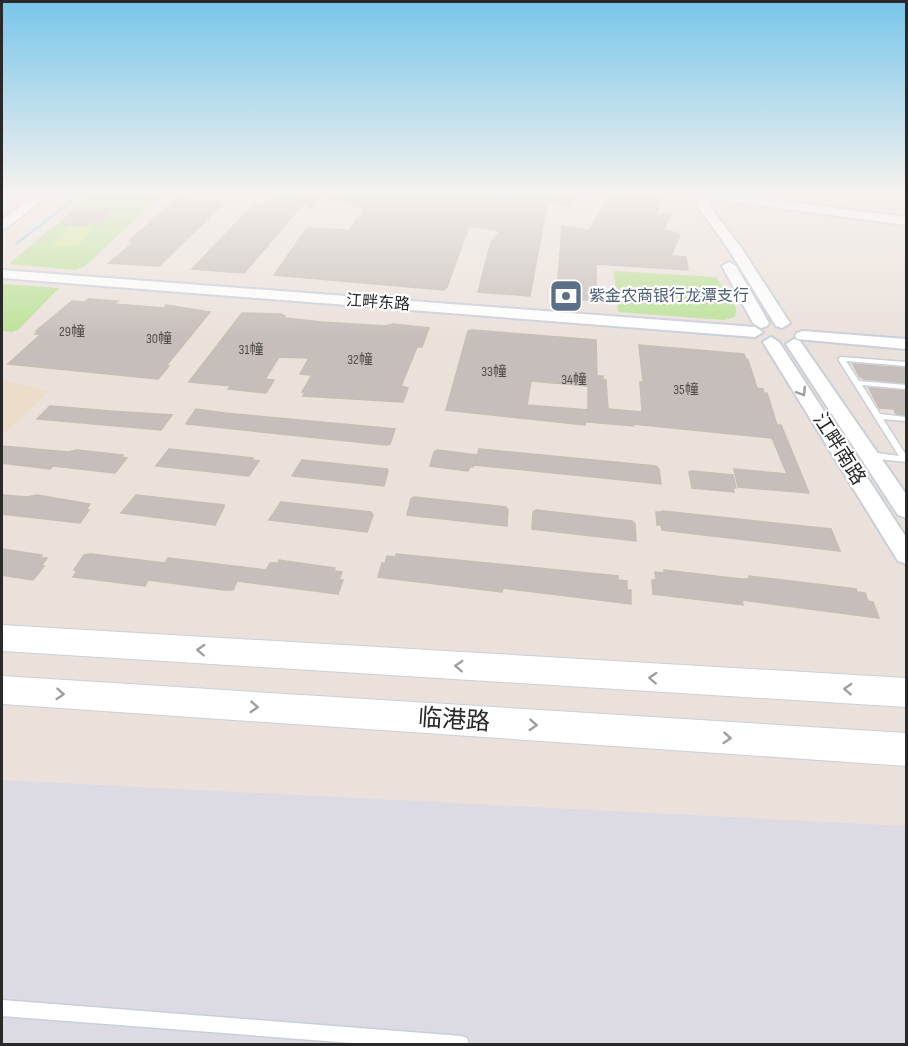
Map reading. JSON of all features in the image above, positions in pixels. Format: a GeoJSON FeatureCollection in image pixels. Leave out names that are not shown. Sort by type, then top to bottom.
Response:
{"type":"FeatureCollection","features":[{"type":"Feature","properties":{"kind":"main road"},"geometry":{"type":"LineString","coordinates":[[2,638],[906,693]]}},
{"type":"Feature","properties":{"kind":"main road","name":"临港路"},"geometry":{"type":"LineString","coordinates":[[2,690],[906,750]]}},
{"type":"Feature","properties":{"kind":"street","name":"江畔南路"},"geometry":{"type":"LineString","coordinates":[[714,241],[762,332],[906,555]]}},
{"type":"Feature","properties":{"kind":"street"},"geometry":{"type":"LineString","coordinates":[[729,241],[782,323],[796,328],[799,340]]}},
{"type":"Feature","properties":{"kind":"street","name":"江畔东路"},"geometry":{"type":"LineString","coordinates":[[2,274],[762,332]]}},
{"type":"Feature","properties":{"kind":"street"},"geometry":{"type":"LineString","coordinates":[[762,332],[782,323]]}},
{"type":"Feature","properties":{"kind":"street"},"geometry":{"type":"LineString","coordinates":[[762,332],[799,340],[906,344]]}},
{"type":"Feature","properties":{"kind":"street","name":"江畔南路"},"geometry":{"type":"LineString","coordinates":[[799,340],[906,510]]}},
{"type":"Feature","properties":{"kind":"lane"},"geometry":{"type":"LineString","coordinates":[[906,364],[841,358],[906,459]]}},
{"type":"Feature","properties":{"kind":"lane"},"geometry":{"type":"LineString","coordinates":[[857,383],[906,387]]}},
{"type":"Feature","properties":{"kind":"lane"},"geometry":{"type":"LineString","coordinates":[[878,416],[906,419]]}},
{"type":"Feature","properties":{"kind":"lane"},"geometry":{"type":"LineString","coordinates":[[870,455],[906,459]]}},
{"type":"Feature","properties":{"kind":"lane"},"geometry":{"type":"LineString","coordinates":[[2,1008],[361,1040],[461,1044]]}},
{"type":"Feature","properties":{"kind":"shaded area"},"geometry":{"type":"Polygon","coordinates":[[[2,379],[49,391],[2,436],[2,379]]]}},
{"type":"Feature","properties":{"kind":"shaded area"},"geometry":{"type":"Polygon","coordinates":[[[2,780],[906,826],[906,1044],[2,1044],[2,780]]]}},
{"type":"Feature","properties":{"kind":"green space"},"geometry":{"type":"Polygon","coordinates":[[[36,241],[112,241],[85,266],[76,270],[9,264],[36,241]]]}},
{"type":"Feature","properties":{"kind":"green space"},"geometry":{"type":"Polygon","coordinates":[[[57,241],[82,241],[78,246],[52,246],[57,241]]]}},
{"type":"Feature","properties":{"kind":"green space"},"geometry":{"type":"Polygon","coordinates":[[[614,271],[716,277],[736,308],[735,317],[724,320],[618,312],[614,271]]]}},
{"type":"Feature","properties":{"kind":"green space"},"geometry":{"type":"Polygon","coordinates":[[[2,284],[59,288],[18,330],[12,332],[2,331],[2,284]]]}},
{"type":"Feature","properties":{"kind":"building"},"geometry":{"type":"Polygon","coordinates":[[[185,241],[159,266],[109,263],[134,242],[130,242],[185,241]]]}},
{"type":"Feature","properties":{"kind":"building"},"geometry":{"type":"Polygon","coordinates":[[[219,241],[272,241],[244,273],[192,269],[219,241]]]}},
{"type":"Feature","properties":{"kind":"building"},"geometry":{"type":"Polygon","coordinates":[[[298,241],[464,241],[444,290],[274,275],[298,241]]]}},
{"type":"Feature","properties":{"kind":"building"},"geometry":{"type":"Polygon","coordinates":[[[540,241],[530,296],[478,292],[491,242],[540,241]]]}},
{"type":"Feature","properties":{"kind":"building"},"geometry":{"type":"Polygon","coordinates":[[[561,241],[677,241],[671,256],[686,257],[688,270],[596,264],[596,301],[560,298],[560,292],[557,292],[561,241]]]}},
{"type":"Feature","properties":{"kind":"building"},"geometry":{"type":"Polygon","coordinates":[[[88,299],[118,301],[114,304],[164,308],[166,305],[210,312],[158,379],[8,364],[41,334],[35,334],[39,331],[36,331],[72,301],[85,302],[88,299]]]}},
{"type":"Feature","properties":{"kind":"building"},"geometry":{"type":"Polygon","coordinates":[[[242,313],[281,314],[285,316],[284,318],[322,322],[386,326],[393,324],[429,328],[422,347],[417,347],[401,386],[408,388],[403,402],[303,396],[305,392],[302,392],[312,375],[300,374],[309,358],[279,357],[265,379],[274,380],[266,393],[228,389],[231,386],[189,382],[242,313]]]}},
{"type":"Feature","properties":{"kind":"building"},"geometry":{"type":"Polygon","coordinates":[[[468,331],[596,340],[597,376],[603,376],[603,380],[606,380],[608,409],[642,412],[640,382],[643,382],[639,345],[744,354],[757,388],[767,393],[777,425],[781,425],[809,493],[738,487],[734,469],[787,474],[772,438],[633,424],[634,426],[585,422],[585,425],[446,410],[468,331]],[[531,381],[527,405],[588,410],[588,386],[531,381]]]}},
{"type":"Feature","properties":{"kind":"building"},"geometry":{"type":"Polygon","coordinates":[[[853,364],[906,368],[906,383],[864,379],[859,376],[853,364]]]}},
{"type":"Feature","properties":{"kind":"building"},"geometry":{"type":"Polygon","coordinates":[[[869,388],[906,391],[906,415],[896,414],[894,409],[879,408],[869,388]]]}},
{"type":"Feature","properties":{"kind":"building"},"geometry":{"type":"Polygon","coordinates":[[[50,406],[172,415],[161,430],[37,419],[50,406]]]}},
{"type":"Feature","properties":{"kind":"building"},"geometry":{"type":"Polygon","coordinates":[[[196,409],[395,429],[390,444],[386,445],[186,424],[196,409]]]}},
{"type":"Feature","properties":{"kind":"building"},"geometry":{"type":"Polygon","coordinates":[[[2,446],[68,452],[77,450],[123,455],[121,457],[127,458],[115,473],[53,466],[50,469],[2,463],[2,446]]]}},
{"type":"Feature","properties":{"kind":"building"},"geometry":{"type":"Polygon","coordinates":[[[169,449],[253,458],[252,460],[259,461],[249,476],[156,466],[169,449]]]}},
{"type":"Feature","properties":{"kind":"building"},"geometry":{"type":"Polygon","coordinates":[[[479,449],[656,466],[659,469],[661,484],[475,465],[479,449]]]}},
{"type":"Feature","properties":{"kind":"building"},"geometry":{"type":"Polygon","coordinates":[[[437,450],[476,455],[473,467],[470,467],[468,471],[430,466],[434,452],[437,450]]]}},
{"type":"Feature","properties":{"kind":"building"},"geometry":{"type":"Polygon","coordinates":[[[302,460],[387,469],[388,471],[384,486],[292,476],[302,460]]]}},
{"type":"Feature","properties":{"kind":"building"},"geometry":{"type":"Polygon","coordinates":[[[689,472],[733,475],[736,488],[733,488],[734,492],[692,488],[689,472]]]}},
{"type":"Feature","properties":{"kind":"building"},"geometry":{"type":"Polygon","coordinates":[[[2,495],[27,497],[37,495],[90,504],[86,510],[89,510],[80,523],[2,514],[2,495]]]}},
{"type":"Feature","properties":{"kind":"building"},"geometry":{"type":"Polygon","coordinates":[[[136,495],[224,505],[224,507],[215,525],[121,513],[136,495]]]}},
{"type":"Feature","properties":{"kind":"building"},"geometry":{"type":"Polygon","coordinates":[[[414,497],[506,507],[508,510],[507,526],[407,515],[411,499],[414,497]]]}},
{"type":"Feature","properties":{"kind":"building"},"geometry":{"type":"Polygon","coordinates":[[[281,502],[371,512],[373,515],[367,532],[269,520],[281,502]]]}},
{"type":"Feature","properties":{"kind":"building"},"geometry":{"type":"Polygon","coordinates":[[[536,510],[632,521],[635,524],[636,541],[532,529],[533,512],[536,510]]]}},
{"type":"Feature","properties":{"kind":"building"},"geometry":{"type":"Polygon","coordinates":[[[656,512],[831,529],[840,551],[662,530],[661,525],[657,525],[656,512]]]}},
{"type":"Feature","properties":{"kind":"building"},"geometry":{"type":"Polygon","coordinates":[[[2,549],[42,555],[40,558],[47,558],[33,580],[2,575],[2,549]]]}},
{"type":"Feature","properties":{"kind":"building"},"geometry":{"type":"Polygon","coordinates":[[[396,554],[618,576],[618,580],[627,581],[627,590],[631,590],[631,604],[503,588],[502,592],[378,577],[382,563],[385,563],[387,556],[396,557],[396,554]]]}},
{"type":"Feature","properties":{"kind":"building"},"geometry":{"type":"Polygon","coordinates":[[[84,555],[165,563],[168,558],[266,570],[270,563],[278,563],[279,560],[335,568],[334,571],[342,572],[339,580],[343,580],[338,594],[237,581],[233,590],[224,590],[148,580],[145,586],[73,577],[77,571],[74,570],[84,555]]]}},
{"type":"Feature","properties":{"kind":"building"},"geometry":{"type":"Polygon","coordinates":[[[664,570],[741,579],[749,579],[749,576],[856,589],[857,592],[865,593],[868,601],[873,602],[879,618],[742,600],[743,605],[653,594],[652,580],[656,580],[655,572],[664,573],[664,570]]]}},
{"type":"Feature","properties":{"kind":"waterway"},"geometry":{"type":"LineString","coordinates":[[16,244],[20,241]]}},
{"type":"Feature","properties":{"kind":"place","name":"紫金农商银行龙潭支行"},"geometry":{"type":"Point","coordinates":[566,296]}}]}
